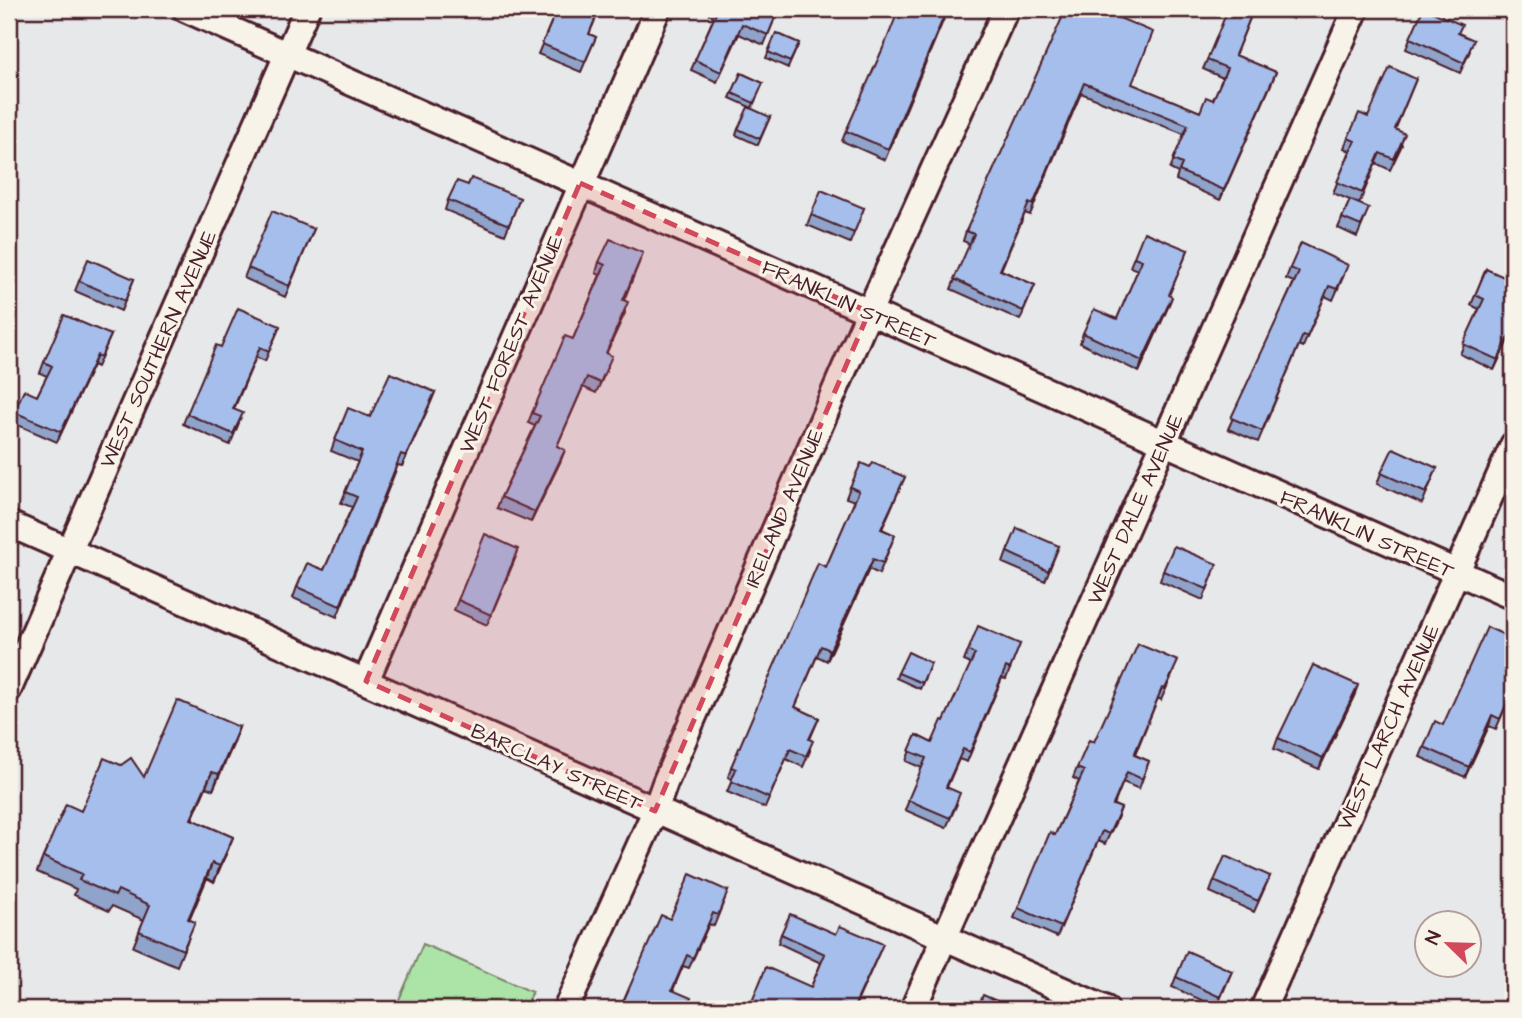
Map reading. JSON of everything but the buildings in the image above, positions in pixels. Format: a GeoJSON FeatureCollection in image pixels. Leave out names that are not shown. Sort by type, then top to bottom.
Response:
{"type":"FeatureCollection","features":[{"type":"Feature","properties":{"kind":"street","name":"FRANKLIN STREET"},"geometry":{"type":"LineString","coordinates":[[185,9],[1513,597]]}},
{"type":"Feature","properties":{"kind":"street","name":"WEST SOUTHERN AVENUE"},"geometry":{"type":"LineString","coordinates":[[9,689],[307,9]]}},
{"type":"Feature","properties":{"kind":"street","name":"WEST FOREST AVENUE"},"geometry":{"type":"LineString","coordinates":[[366,681],[580,183],[658,9]]}},
{"type":"Feature","properties":{"kind":"street","name":"IRELAND AVENUE"},"geometry":{"type":"LineString","coordinates":[[566,1009],[655,811],[869,312],[1006,9]]}},
{"type":"Feature","properties":{"kind":"street","name":"WEST DALE AVENUE"},"geometry":{"type":"LineString","coordinates":[[913,1009],[1356,9]]}},
{"type":"Feature","properties":{"kind":"street","name":"WEST LARCH AVENUE"},"geometry":{"type":"LineString","coordinates":[[1263,1009],[1513,445]]}},
{"type":"Feature","properties":{"kind":"street","name":"BARCLAY STREET"},"geometry":{"type":"LineString","coordinates":[[9,524],[1106,1009]]}},
{"type":"Feature","properties":{"kind":"highlighted area"},"geometry":{"type":"Polygon","coordinates":[[[580,183],[869,312],[655,811],[366,681],[580,183]]]}},
{"type":"Feature","properties":{"kind":"green space"},"geometry":{"type":"Polygon","coordinates":[[[423,944],[532,992],[525,1009],[395,1009],[423,944]]]}}]}
